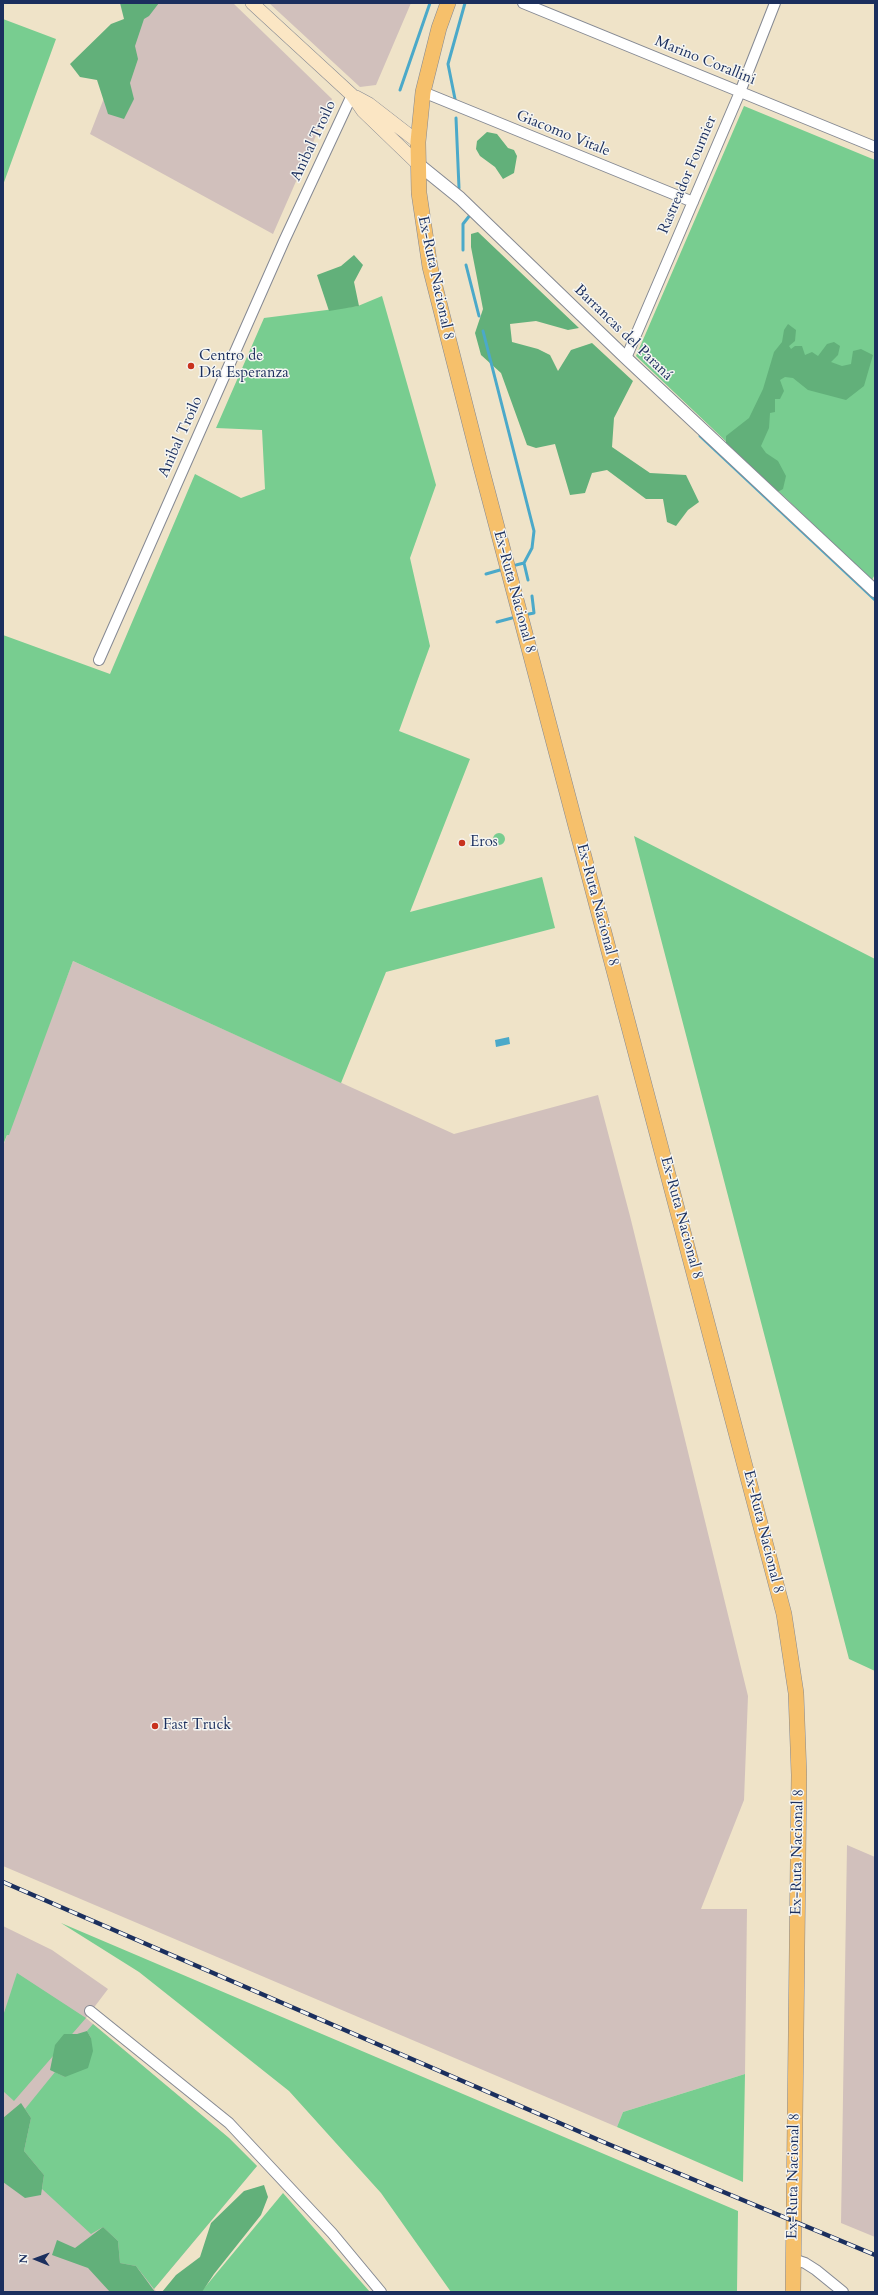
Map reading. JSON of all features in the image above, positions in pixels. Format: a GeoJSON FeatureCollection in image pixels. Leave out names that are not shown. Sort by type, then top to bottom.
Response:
{"type":"FeatureCollection","features":[{"type":"Feature","properties":{"kind":"main road","name":"Barrancas del Paraná"},"geometry":{"type":"LineString","coordinates":[[252,3],[352,95],[364,111],[418,164]]}},
{"type":"Feature","properties":{"kind":"main road","name":"Ex-Ruta Nacional 8"},"geometry":{"type":"LineString","coordinates":[[448,3],[439,28],[423,92],[418,142],[418,164],[419,193],[424,235],[435,288],[784,1614],[796,1693],[798,1775],[792,2292]]}},
{"type":"Feature","properties":{"kind":"main road","name":"Barrancas del Paraná"},"geometry":{"type":"LineString","coordinates":[[352,95],[369,104],[418,142]]}},
{"type":"Feature","properties":{"kind":"street","name":"Marino Corallini"},"geometry":{"type":"LineString","coordinates":[[524,3],[875,148]]}},
{"type":"Feature","properties":{"kind":"street","name":"Rastreador Fournier"},"geometry":{"type":"LineString","coordinates":[[626,358],[740,92],[775,3]]}},
{"type":"Feature","properties":{"kind":"street","name":"Giacomo Vitale"},"geometry":{"type":"LineString","coordinates":[[423,92],[693,202]]}},
{"type":"Feature","properties":{"kind":"street","name":"Anibal Troilo"},"geometry":{"type":"LineString","coordinates":[[99,660],[281,247],[352,95]]}},
{"type":"Feature","properties":{"kind":"street","name":"Barrancas del Paraná"},"geometry":{"type":"LineString","coordinates":[[418,164],[460,198],[626,358],[875,591]]}},
{"type":"Feature","properties":{"kind":"street"},"geometry":{"type":"LineString","coordinates":[[90,2010],[229,2122],[332,2233],[381,2292]]}},
{"type":"Feature","properties":{"kind":"street"},"geometry":{"type":"LineString","coordinates":[[793,2259],[805,2263],[816,2270],[843,2292]]}},
{"type":"Feature","properties":{"kind":"shaded area"},"geometry":{"type":"Polygon","coordinates":[[[141,3],[233,3],[332,99],[273,234],[90,134],[141,3]]]}},
{"type":"Feature","properties":{"kind":"shaded area"},"geometry":{"type":"Polygon","coordinates":[[[269,3],[411,3],[376,85],[360,87],[269,3]]]}},
{"type":"Feature","properties":{"kind":"shaded area"},"geometry":{"type":"Polygon","coordinates":[[[73,961],[454,1134],[598,1095],[630,1216],[748,1696],[744,1800],[701,1909],[747,1909],[745,2074],[623,2112],[617,2127],[3,1866],[3,1146],[73,961]]]}},
{"type":"Feature","properties":{"kind":"shaded area"},"geometry":{"type":"Polygon","coordinates":[[[847,1845],[875,1857],[875,2237],[841,2223],[847,1845]]]}},
{"type":"Feature","properties":{"kind":"shaded area"},"geometry":{"type":"Polygon","coordinates":[[[3,1926],[52,1950],[108,1989],[86,2018],[229,2138],[257,2166],[154,2289],[157,2292],[3,2292],[3,1926]]]}},
{"type":"Feature","properties":{"kind":"green space"},"geometry":{"type":"Polygon","coordinates":[[[120,3],[159,3],[149,16],[144,19],[135,46],[138,59],[130,83],[134,99],[124,119],[108,114],[97,80],[80,77],[70,64],[111,24],[124,19],[120,3]]]}},
{"type":"Feature","properties":{"kind":"green space"},"geometry":{"type":"Polygon","coordinates":[[[3,19],[56,39],[3,185],[3,19]]]}},
{"type":"Feature","properties":{"kind":"green space"},"geometry":{"type":"Polygon","coordinates":[[[744,106],[875,160],[875,574],[872,580],[636,356],[744,106]]]}},
{"type":"Feature","properties":{"kind":"green space"},"geometry":{"type":"Polygon","coordinates":[[[487,132],[497,134],[508,148],[514,150],[517,156],[514,173],[503,179],[495,167],[480,156],[476,149],[477,141],[487,132]]]}},
{"type":"Feature","properties":{"kind":"green space"},"geometry":{"type":"Polygon","coordinates":[[[478,232],[579,328],[568,330],[536,321],[510,324],[512,342],[538,349],[550,355],[558,371],[571,350],[592,343],[633,381],[614,418],[612,447],[650,473],[686,475],[699,502],[688,510],[676,526],[667,522],[663,499],[646,499],[607,470],[592,473],[585,493],[570,495],[555,444],[536,448],[527,445],[501,373],[481,355],[475,333],[483,309],[471,247],[471,234],[478,232]]]}},
{"type":"Feature","properties":{"kind":"green space"},"geometry":{"type":"Polygon","coordinates":[[[354,255],[363,265],[354,282],[359,306],[329,311],[317,275],[341,266],[354,255]]]}},
{"type":"Feature","properties":{"kind":"green space"},"geometry":{"type":"Polygon","coordinates":[[[382,296],[436,485],[410,558],[430,646],[399,731],[470,759],[410,912],[542,877],[555,928],[386,972],[341,1083],[73,961],[9,1135],[7,1135],[3,1145],[3,635],[110,674],[195,474],[241,498],[265,489],[262,430],[216,428],[264,318],[358,306],[382,296]]]}},
{"type":"Feature","properties":{"kind":"green space"},"geometry":{"type":"Polygon","coordinates":[[[788,324],[796,330],[795,341],[789,346],[791,349],[795,346],[802,346],[805,355],[812,352],[818,356],[827,344],[834,342],[840,346],[838,355],[831,362],[842,366],[851,364],[853,351],[861,349],[873,355],[864,386],[846,400],[808,390],[793,378],[785,377],[780,380],[784,391],[780,399],[775,399],[775,412],[770,413],[769,428],[761,446],[766,453],[778,461],[786,476],[783,489],[774,494],[726,449],[726,436],[749,418],[763,389],[774,352],[782,342],[784,330],[788,324]]]}},
{"type":"Feature","properties":{"kind":"green space"},"geometry":{"type":"Polygon","coordinates":[[[499,833],[503,835],[505,839],[503,843],[499,845],[495,843],[493,839],[495,835],[499,833]]]}},
{"type":"Feature","properties":{"kind":"green space"},"geometry":{"type":"Polygon","coordinates":[[[634,836],[875,959],[875,1671],[849,1659],[634,836]]]}},
{"type":"Feature","properties":{"kind":"green space"},"geometry":{"type":"Polygon","coordinates":[[[61,1923],[738,2211],[737,2292],[451,2292],[381,2193],[289,2091],[139,1972],[61,1923]]]}},
{"type":"Feature","properties":{"kind":"green space"},"geometry":{"type":"Polygon","coordinates":[[[17,1973],[86,2018],[14,2101],[3,2091],[3,2016],[17,1973]]]}},
{"type":"Feature","properties":{"kind":"green space"},"geometry":{"type":"Polygon","coordinates":[[[93,2024],[229,2138],[257,2166],[154,2289],[136,2266],[120,2263],[118,2241],[103,2227],[91,2234],[42,2189],[44,2175],[24,2151],[31,2118],[25,2109],[55,2072],[65,2077],[91,2038],[87,2031],[93,2024]]]}},
{"type":"Feature","properties":{"kind":"green space"},"geometry":{"type":"Polygon","coordinates":[[[87,2031],[91,2038],[93,2051],[88,2068],[65,2077],[50,2070],[55,2045],[64,2034],[77,2034],[87,2031]]]}},
{"type":"Feature","properties":{"kind":"green space"},"geometry":{"type":"Polygon","coordinates":[[[745,2074],[743,2182],[617,2127],[623,2112],[745,2074]]]}},
{"type":"Feature","properties":{"kind":"green space"},"geometry":{"type":"Polygon","coordinates":[[[21,2103],[31,2118],[24,2151],[44,2175],[41,2195],[25,2198],[3,2182],[3,2118],[21,2103]]]}},
{"type":"Feature","properties":{"kind":"green space"},"geometry":{"type":"Polygon","coordinates":[[[264,2185],[268,2197],[261,2215],[214,2274],[202,2292],[162,2292],[176,2275],[200,2257],[211,2223],[244,2191],[264,2185]]]}},
{"type":"Feature","properties":{"kind":"green space"},"geometry":{"type":"Polygon","coordinates":[[[283,2193],[370,2292],[201,2292],[283,2193]]]}},
{"type":"Feature","properties":{"kind":"green space"},"geometry":{"type":"Polygon","coordinates":[[[103,2227],[118,2241],[120,2263],[136,2266],[155,2292],[110,2292],[88,2268],[52,2255],[57,2240],[75,2248],[103,2227]]]}},
{"type":"Feature","properties":{"kind":"water"},"geometry":{"type":"Polygon","coordinates":[[[509,1037],[510,1044],[496,1047],[495,1040],[509,1037]]]}},
{"type":"Feature","properties":{"kind":"waterway"},"geometry":{"type":"LineString","coordinates":[[400,90],[430,3]]}},
{"type":"Feature","properties":{"kind":"waterway"},"geometry":{"type":"LineString","coordinates":[[455,99],[448,64],[465,3]]}},
{"type":"Feature","properties":{"kind":"waterway"},"geometry":{"type":"LineString","coordinates":[[456,118],[459,188]]}},
{"type":"Feature","properties":{"kind":"waterway"},"geometry":{"type":"LineString","coordinates":[[463,250],[463,224],[470,215]]}},
{"type":"Feature","properties":{"kind":"waterway"},"geometry":{"type":"LineString","coordinates":[[466,265],[479,316]]}},
{"type":"Feature","properties":{"kind":"waterway"},"geometry":{"type":"LineString","coordinates":[[483,331],[534,531],[532,548],[524,563],[516,565]]}},
{"type":"Feature","properties":{"kind":"waterway"},"geometry":{"type":"LineString","coordinates":[[700,436],[875,600]]}},
{"type":"Feature","properties":{"kind":"waterway"},"geometry":{"type":"LineString","coordinates":[[524,563],[528,580]]}},
{"type":"Feature","properties":{"kind":"waterway"},"geometry":{"type":"LineString","coordinates":[[486,574],[500,570]]}},
{"type":"Feature","properties":{"kind":"waterway"},"geometry":{"type":"LineString","coordinates":[[529,614],[534,613],[532,596]]}},
{"type":"Feature","properties":{"kind":"waterway"},"geometry":{"type":"LineString","coordinates":[[497,622],[512,618]]}},
{"type":"Feature","properties":{"kind":"railway"},"geometry":{"type":"LineString","coordinates":[[3,1882],[608,2144],[875,2255]]}},
{"type":"Feature","properties":{"kind":"place","name":"Centro de Día Esperanza"},"geometry":{"type":"Point","coordinates":[191,366]}},
{"type":"Feature","properties":{"kind":"place","name":"Eros"},"geometry":{"type":"Point","coordinates":[462,843]}},
{"type":"Feature","properties":{"kind":"place","name":"Fast Truck"},"geometry":{"type":"Point","coordinates":[155,1726]}}]}
